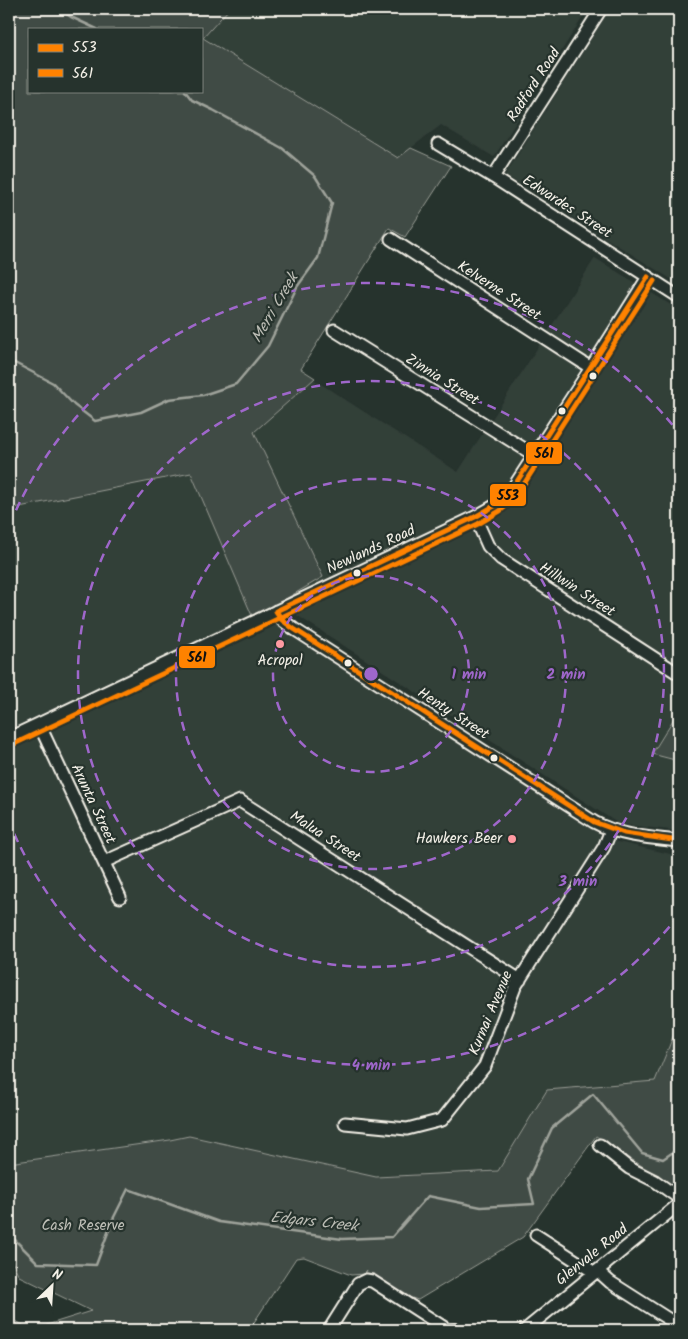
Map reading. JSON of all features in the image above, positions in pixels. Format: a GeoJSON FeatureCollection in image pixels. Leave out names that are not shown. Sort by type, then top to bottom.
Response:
{"type":"FeatureCollection","features":[{"type":"Feature","properties":{"kind":"street","name":"Radford Road"},"geometry":{"type":"LineString","coordinates":[[493,177],[601,9]]}},
{"type":"Feature","properties":{"kind":"street","name":"Edwardes Street"},"geometry":{"type":"LineString","coordinates":[[438,144],[493,177],[679,297]]}},
{"type":"Feature","properties":{"kind":"street","name":"Kelverne Street"},"geometry":{"type":"LineString","coordinates":[[391,239],[591,368]]}},
{"type":"Feature","properties":{"kind":"street","name":"Newlands Road"},"geometry":{"type":"LineString","coordinates":[[9,738],[475,517],[496,505],[509,494],[648,277]]}},
{"type":"Feature","properties":{"kind":"street","name":"Zinnia Street"},"geometry":{"type":"LineString","coordinates":[[334,330],[534,455]]}},
{"type":"Feature","properties":{"kind":"street","name":"Hillwin Street"},"geometry":{"type":"LineString","coordinates":[[475,517],[491,551],[501,559],[679,674]]}},
{"type":"Feature","properties":{"kind":"street","name":"Henty Street"},"geometry":{"type":"LineString","coordinates":[[276,611],[282,620],[294,629],[594,822],[611,830],[635,836],[679,842]]}},
{"type":"Feature","properties":{"kind":"street","name":"Arunta Street"},"geometry":{"type":"LineString","coordinates":[[39,724],[120,896]]}},
{"type":"Feature","properties":{"kind":"street","name":"Malua Street"},"geometry":{"type":"LineString","coordinates":[[104,862],[240,801],[520,980]]}},
{"type":"Feature","properties":{"kind":"street","name":"Kurnai Avenue"},"geometry":{"type":"LineString","coordinates":[[345,1122],[407,1129],[442,1120],[485,1066],[520,980],[604,847],[611,830]]}},
{"type":"Feature","properties":{"kind":"street"},"geometry":{"type":"LineString","coordinates":[[600,1146],[629,1168],[655,1181],[679,1198]]}},
{"type":"Feature","properties":{"kind":"street","name":"Glenvale Road"},"geometry":{"type":"LineString","coordinates":[[526,1329],[679,1204]]}},
{"type":"Feature","properties":{"kind":"street"},"geometry":{"type":"LineString","coordinates":[[536,1235],[679,1326]]}},
{"type":"Feature","properties":{"kind":"street"},"geometry":{"type":"LineString","coordinates":[[329,1330],[361,1281],[372,1281],[446,1329],[458,1330]]}},
{"type":"Feature","properties":{"kind":"shaded area"},"geometry":{"type":"Polygon","coordinates":[[[229,9],[588,9],[494,157],[441,125],[398,158],[203,38],[229,9]]]}},
{"type":"Feature","properties":{"kind":"shaded area"},"geometry":{"type":"Polygon","coordinates":[[[610,9],[679,9],[679,284],[505,175],[610,9]]]}},
{"type":"Feature","properties":{"kind":"shaded area"},"geometry":{"type":"Polygon","coordinates":[[[595,258],[679,310],[679,710],[652,754],[679,761],[679,831],[619,824],[278,603],[323,576],[254,432],[313,379],[458,472],[595,258]]]}},
{"type":"Feature","properties":{"kind":"shaded area"},"geometry":{"type":"Polygon","coordinates":[[[191,473],[253,618],[9,729],[9,509],[191,473]]]}},
{"type":"Feature","properties":{"kind":"shaded area"},"geometry":{"type":"Polygon","coordinates":[[[281,623],[609,840],[679,856],[679,1022],[655,1081],[547,1090],[498,1171],[376,1177],[189,1136],[9,1163],[9,751],[281,623]]]}},
{"type":"Feature","properties":{"kind":"green space"},"geometry":{"type":"Polygon","coordinates":[[[9,9],[229,9],[203,38],[398,158],[411,148],[451,166],[405,237],[389,228],[301,369],[315,378],[254,432],[323,577],[253,618],[191,473],[9,509],[9,9]]]}},
{"type":"Feature","properties":{"kind":"green space"},"geometry":{"type":"Polygon","coordinates":[[[679,710],[679,761],[652,754],[679,710]]]}},
{"type":"Feature","properties":{"kind":"green space","name":"Cash Reserve"},"geometry":{"type":"Polygon","coordinates":[[[679,1022],[679,1178],[674,1187],[596,1136],[523,1237],[418,1300],[361,1281],[367,1270],[364,1274],[351,1275],[304,1257],[296,1258],[249,1330],[31,1330],[91,1311],[19,1276],[9,1255],[9,1163],[189,1136],[376,1177],[498,1171],[547,1090],[655,1081],[679,1022]]]}},
{"type":"Feature","properties":{"kind":"green space"},"geometry":{"type":"Polygon","coordinates":[[[16,1321],[31,1330],[12,1330],[16,1321]]]}},
{"type":"Feature","properties":{"kind":"waterway","name":"Merri Creek"},"geometry":{"type":"LineString","coordinates":[[59,9],[95,28]]}},
{"type":"Feature","properties":{"kind":"waterway","name":"Merri Creek"},"geometry":{"type":"LineString","coordinates":[[9,360],[53,383],[74,405],[95,421],[141,412],[169,399],[203,395],[236,384],[268,346],[297,287],[318,258],[332,203],[315,176],[282,148],[192,100],[186,92]]}},
{"type":"Feature","properties":{"kind":"waterway","name":"Edgars Creek"},"geometry":{"type":"LineString","coordinates":[[9,1234],[38,1263],[96,1265],[113,1219],[128,1189],[219,1222],[342,1239],[392,1237],[428,1196],[481,1207],[534,1204],[528,1179],[552,1128],[593,1094],[642,1153],[663,1159],[679,1148]]}},
{"type":"Feature","properties":{"kind":"transit line","name":"553"},"geometry":{"type":"LineString","coordinates":[[276,611],[475,517],[496,505],[509,494],[648,277]]}},
{"type":"Feature","properties":{"kind":"transit line","name":"561"},"geometry":{"type":"LineString","coordinates":[[12,745],[478,524],[500,511],[515,498],[654,281]]}},
{"type":"Feature","properties":{"kind":"transit line","name":"553"},"geometry":{"type":"LineString","coordinates":[[276,611],[282,620],[294,629],[594,822],[624,833],[679,841]]}},
{"type":"Feature","properties":{"kind":"place","name":"Acropol"},"geometry":{"type":"Point","coordinates":[280,644]}},
{"type":"Feature","properties":{"kind":"place","name":"Hawkers Beer"},"geometry":{"type":"Point","coordinates":[512,839]}}]}
